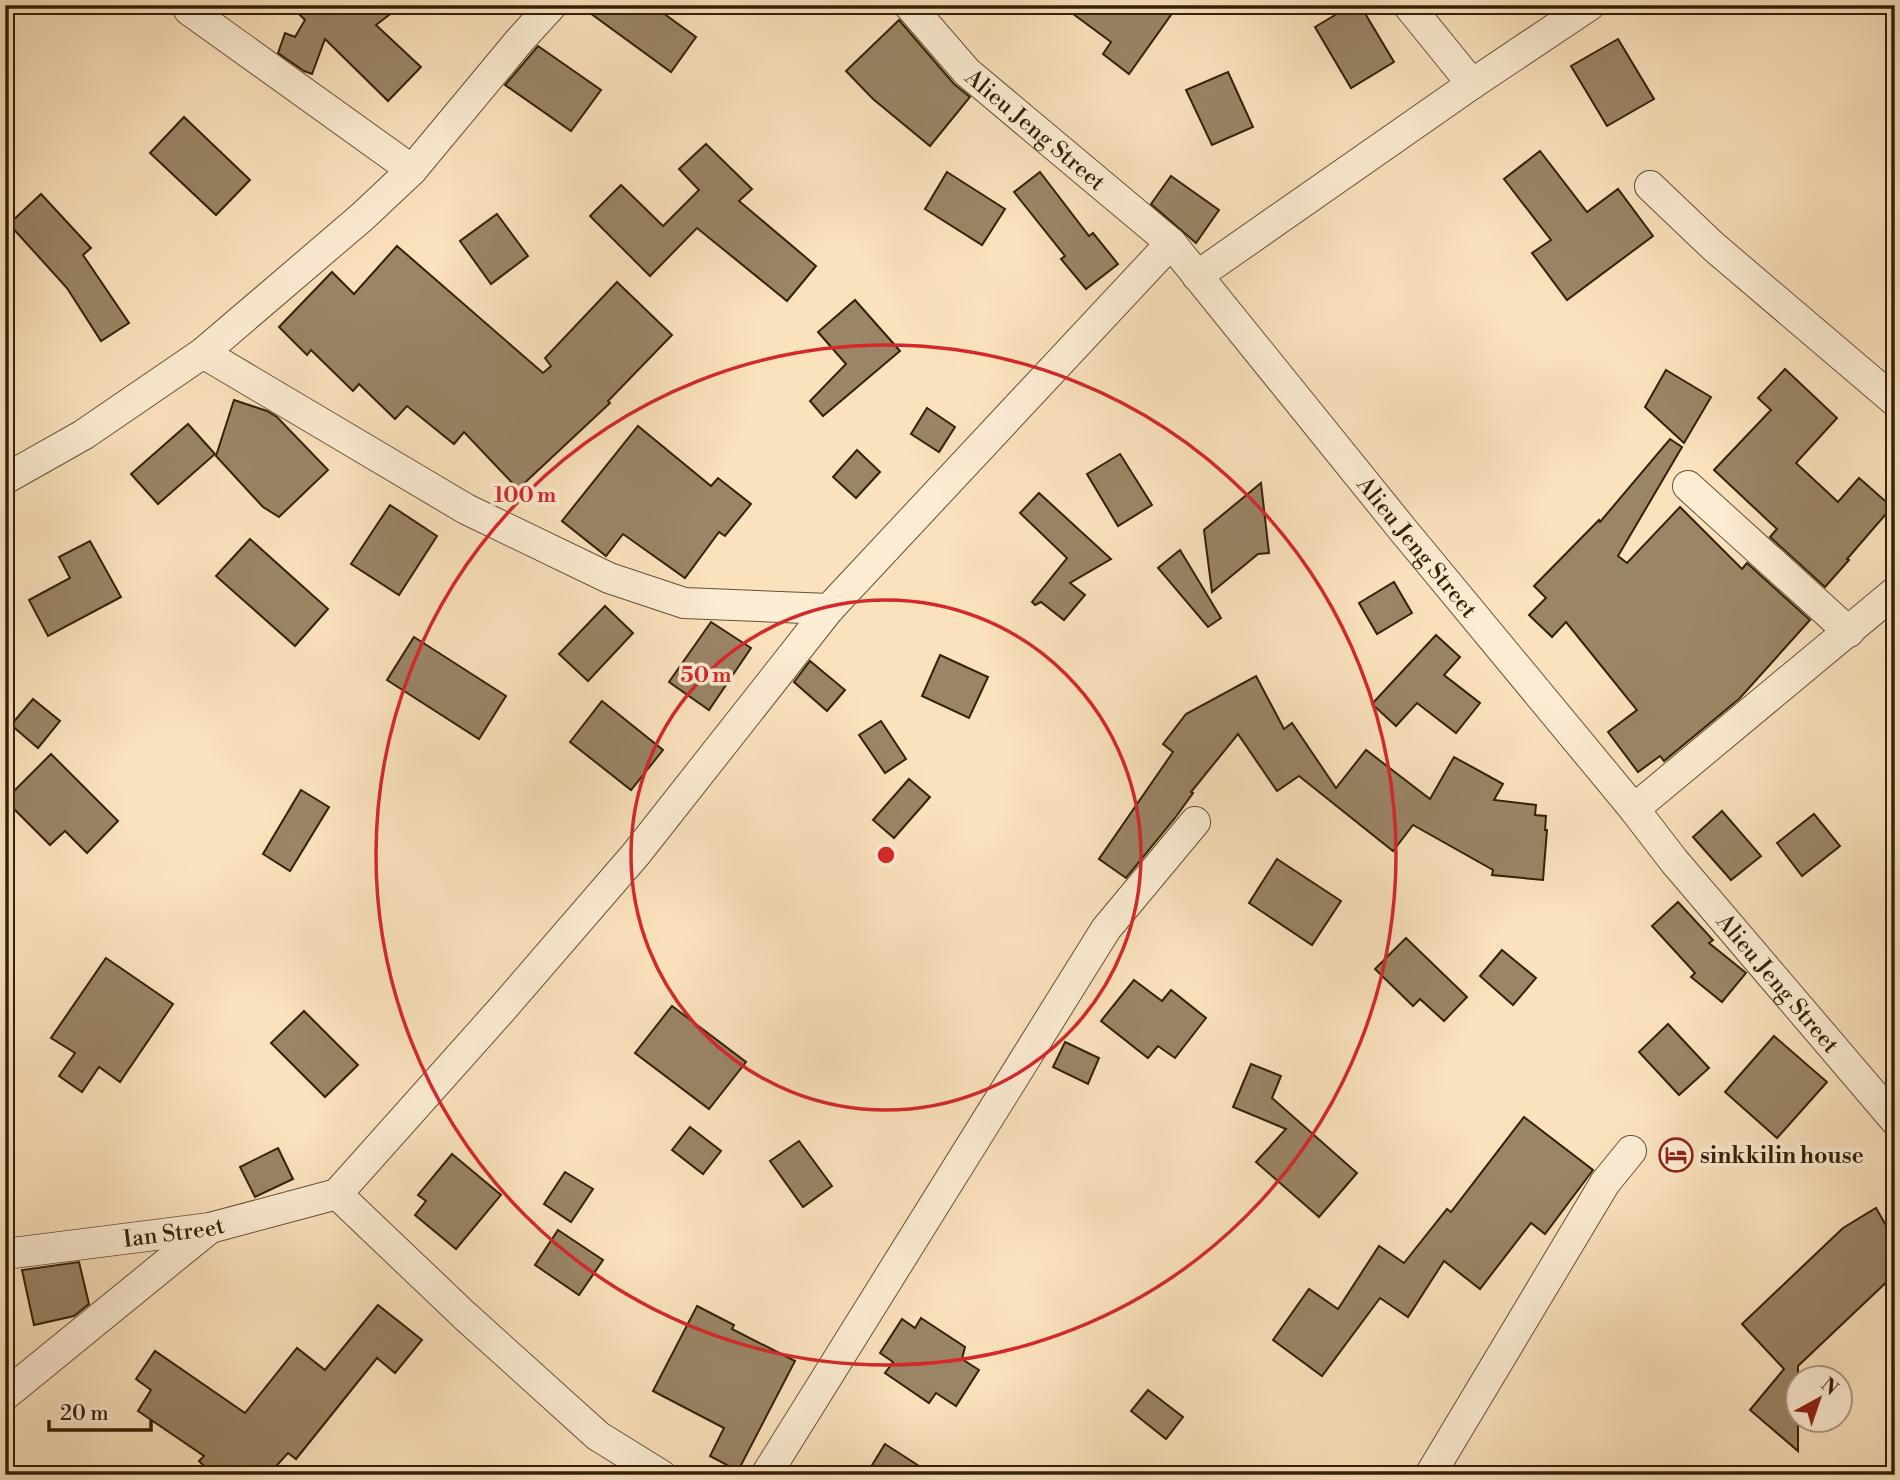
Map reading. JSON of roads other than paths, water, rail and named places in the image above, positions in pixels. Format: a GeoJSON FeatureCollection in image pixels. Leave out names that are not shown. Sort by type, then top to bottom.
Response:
{"type":"FeatureCollection","features":[{"type":"Feature","properties":{"kind":"street"},"geometry":{"type":"LineString","coordinates":[[5,479],[83,435],[203,353],[362,217],[412,170],[552,5]]}},
{"type":"Feature","properties":{"kind":"street","name":"Alieu Jeng Street"},"geometry":{"type":"LineString","coordinates":[[909,5],[967,72],[1171,243],[1674,861],[1895,1120]]}},
{"type":"Feature","properties":{"kind":"street"},"geometry":{"type":"LineString","coordinates":[[1408,5],[1472,84]]}},
{"type":"Feature","properties":{"kind":"street"},"geometry":{"type":"LineString","coordinates":[[1197,276],[1590,5]]}},
{"type":"Feature","properties":{"kind":"street"},"geometry":{"type":"LineString","coordinates":[[189,10],[412,170]]}},
{"type":"Feature","properties":{"kind":"street"},"geometry":{"type":"LineString","coordinates":[[1650,186],[1714,247],[1895,401]]}},
{"type":"Feature","properties":{"kind":"street"},"geometry":{"type":"LineString","coordinates":[[661,1475],[598,1436],[464,1315],[337,1194],[636,854],[829,609],[1171,243]]}},
{"type":"Feature","properties":{"kind":"street"},"geometry":{"type":"LineString","coordinates":[[203,353],[466,509],[609,578],[684,603],[829,609]]}},
{"type":"Feature","properties":{"kind":"street"},"geometry":{"type":"LineString","coordinates":[[1688,486],[1849,632]]}},
{"type":"Feature","properties":{"kind":"street"},"geometry":{"type":"LineString","coordinates":[[1634,809],[1895,592]]}},
{"type":"Feature","properties":{"kind":"street"},"geometry":{"type":"LineString","coordinates":[[766,1475],[1106,929],[1195,822]]}},
{"type":"Feature","properties":{"kind":"street"},"geometry":{"type":"LineString","coordinates":[[1430,1475],[1605,1183],[1631,1151]]}},
{"type":"Feature","properties":{"kind":"street","name":"Ian Street"},"geometry":{"type":"LineString","coordinates":[[5,1254],[210,1228],[337,1194]]}},
{"type":"Feature","properties":{"kind":"street"},"geometry":{"type":"LineString","coordinates":[[5,1395],[210,1228]]}},
{"type":"Feature","properties":{"kind":"place","name":"sinkkilin house"},"geometry":{"type":"Point","coordinates":[1676,1155]}}]}
